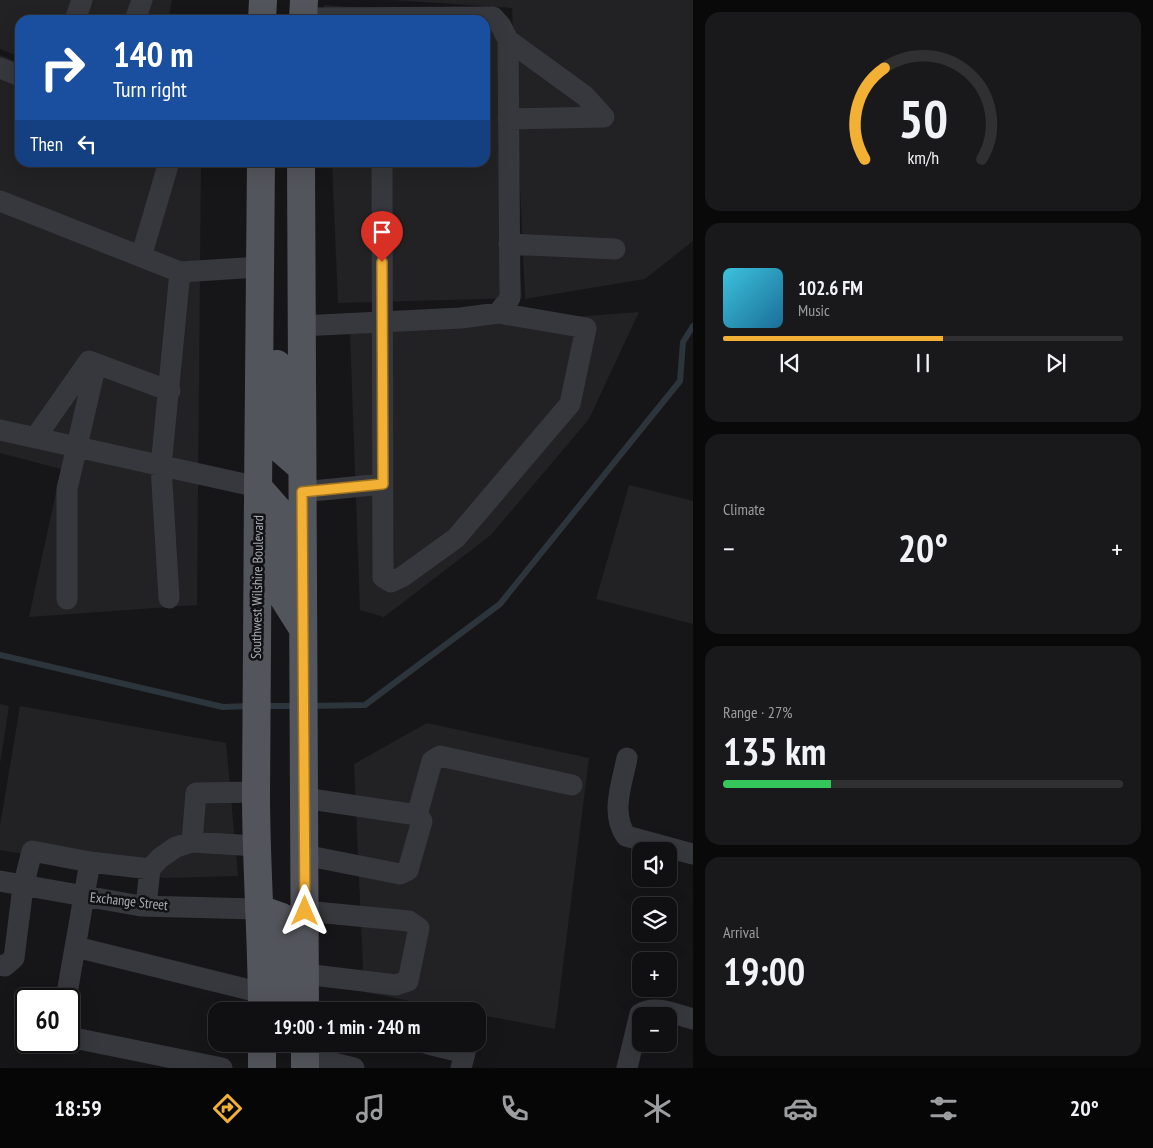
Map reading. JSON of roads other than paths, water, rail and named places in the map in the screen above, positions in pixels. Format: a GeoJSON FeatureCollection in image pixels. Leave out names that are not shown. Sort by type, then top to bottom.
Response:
{"type":"FeatureCollection","features":[{"type":"Feature","properties":{"kind":"main road"},"geometry":{"type":"LineString","coordinates":[[262,0],[262,15]]}},
{"type":"Feature","properties":{"kind":"main road","name":"Southwest Wilshire Boulevard"},"geometry":{"type":"LineString","coordinates":[[261,167],[256,659],[258,744],[256,792],[262,1002]]}},
{"type":"Feature","properties":{"kind":"main road"},"geometry":{"type":"LineString","coordinates":[[301,167],[305,1002]]}},
{"type":"Feature","properties":{"kind":"main road"},"geometry":{"type":"LineString","coordinates":[[259,314],[276,346],[279,448],[302,480]]}},
{"type":"Feature","properties":{"kind":"main road"},"geometry":{"type":"LineString","coordinates":[[258,487],[280,512],[280,591],[303,629]]}},
{"type":"Feature","properties":{"kind":"main road"},"geometry":{"type":"LineString","coordinates":[[259,909],[282,917],[284,1002]]}},
{"type":"Feature","properties":{"kind":"main road"},"geometry":{"type":"LineString","coordinates":[[262,1052],[262,1068]]}},
{"type":"Feature","properties":{"kind":"street"},"geometry":{"type":"LineString","coordinates":[[77,15],[82,0]]}},
{"type":"Feature","properties":{"kind":"street"},"geometry":{"type":"LineString","coordinates":[[137,15],[142,0]]}},
{"type":"Feature","properties":{"kind":"street"},"geometry":{"type":"LineString","coordinates":[[303,13],[329,15]]}},
{"type":"Feature","properties":{"kind":"street"},"geometry":{"type":"LineString","coordinates":[[490,17],[493,17],[501,26],[508,40],[510,298],[498,313]]}},
{"type":"Feature","properties":{"kind":"street"},"geometry":{"type":"LineString","coordinates":[[508,40],[585,96],[604,116],[508,119]]}},
{"type":"Feature","properties":{"kind":"street"},"geometry":{"type":"LineString","coordinates":[[0,68],[15,74]]}},
{"type":"Feature","properties":{"kind":"street"},"geometry":{"type":"LineString","coordinates":[[141,256],[168,167]]}},
{"type":"Feature","properties":{"kind":"street"},"geometry":{"type":"LineString","coordinates":[[301,326],[382,321],[498,313],[586,328],[570,404],[456,538],[402,577],[390,582],[383,577],[382,321],[382,167]]}},
{"type":"Feature","properties":{"kind":"street"},"geometry":{"type":"LineString","coordinates":[[0,201],[180,272],[260,267]]}},
{"type":"Feature","properties":{"kind":"street"},"geometry":{"type":"LineString","coordinates":[[509,244],[615,249]]}},
{"type":"Feature","properties":{"kind":"street"},"geometry":{"type":"LineString","coordinates":[[169,598],[161,466],[170,391],[180,272]]}},
{"type":"Feature","properties":{"kind":"street"},"geometry":{"type":"LineString","coordinates":[[35,438],[89,361],[170,391]]}},
{"type":"Feature","properties":{"kind":"street"},"geometry":{"type":"LineString","coordinates":[[67,599],[67,489],[96,364]]}},
{"type":"Feature","properties":{"kind":"street"},"geometry":{"type":"LineString","coordinates":[[0,430],[258,487]]}},
{"type":"Feature","properties":{"kind":"street"},"geometry":{"type":"LineString","coordinates":[[302,480],[383,484]]}},
{"type":"Feature","properties":{"kind":"street"},"geometry":{"type":"LineString","coordinates":[[417,815],[432,761],[440,756],[446,755],[572,785]]}},
{"type":"Feature","properties":{"kind":"street"},"geometry":{"type":"LineString","coordinates":[[627,758],[617,807],[619,822],[626,836],[693,854]]}},
{"type":"Feature","properties":{"kind":"street"},"geometry":{"type":"LineString","coordinates":[[192,842],[196,793],[256,792]]}},
{"type":"Feature","properties":{"kind":"street"},"geometry":{"type":"LineString","coordinates":[[304,798],[417,815],[422,821],[408,870],[400,874],[304,855]]}},
{"type":"Feature","properties":{"kind":"street"},"geometry":{"type":"LineString","coordinates":[[146,906],[150,870],[160,858],[176,847],[192,842],[257,846]]}},
{"type":"Feature","properties":{"kind":"street"},"geometry":{"type":"LineString","coordinates":[[0,965],[5,966],[14,958],[23,887],[32,851],[90,862],[150,870]]}},
{"type":"Feature","properties":{"kind":"street"},"geometry":{"type":"LineString","coordinates":[[68,988],[86,897],[90,862]]}},
{"type":"Feature","properties":{"kind":"street","name":"Exchange Street"},"geometry":{"type":"LineString","coordinates":[[0,881],[23,887],[146,906],[259,909]]}},
{"type":"Feature","properties":{"kind":"street"},"geometry":{"type":"LineString","coordinates":[[305,911],[409,921],[419,928],[408,981],[396,984],[305,974]]}},
{"type":"Feature","properties":{"kind":"street"},"geometry":{"type":"LineString","coordinates":[[76,947],[262,1002]]}},
{"type":"Feature","properties":{"kind":"street"},"geometry":{"type":"LineString","coordinates":[[627,1068],[640,1014],[658,1010],[693,1019]]}},
{"type":"Feature","properties":{"kind":"street"},"geometry":{"type":"LineString","coordinates":[[80,1040],[222,1068]]}},
{"type":"Feature","properties":{"kind":"street"},"geometry":{"type":"LineString","coordinates":[[304,1052],[354,1068]]}},
{"type":"Feature","properties":{"kind":"street"},"geometry":{"type":"LineString","coordinates":[[461,1052],[465,1053],[461,1068]]}},
{"type":"Feature","properties":{"kind":"waterway"},"geometry":{"type":"LineString","coordinates":[[310,706],[365,705],[500,604],[680,381],[683,342],[693,326]]}},
{"type":"Feature","properties":{"kind":"waterway"},"geometry":{"type":"LineString","coordinates":[[0,655],[223,707],[250,706]]}},
{"type":"Feature","properties":{"kind":"waterway"},"geometry":{"type":"LineString","coordinates":[[263,706],[298,706]]}}]}
